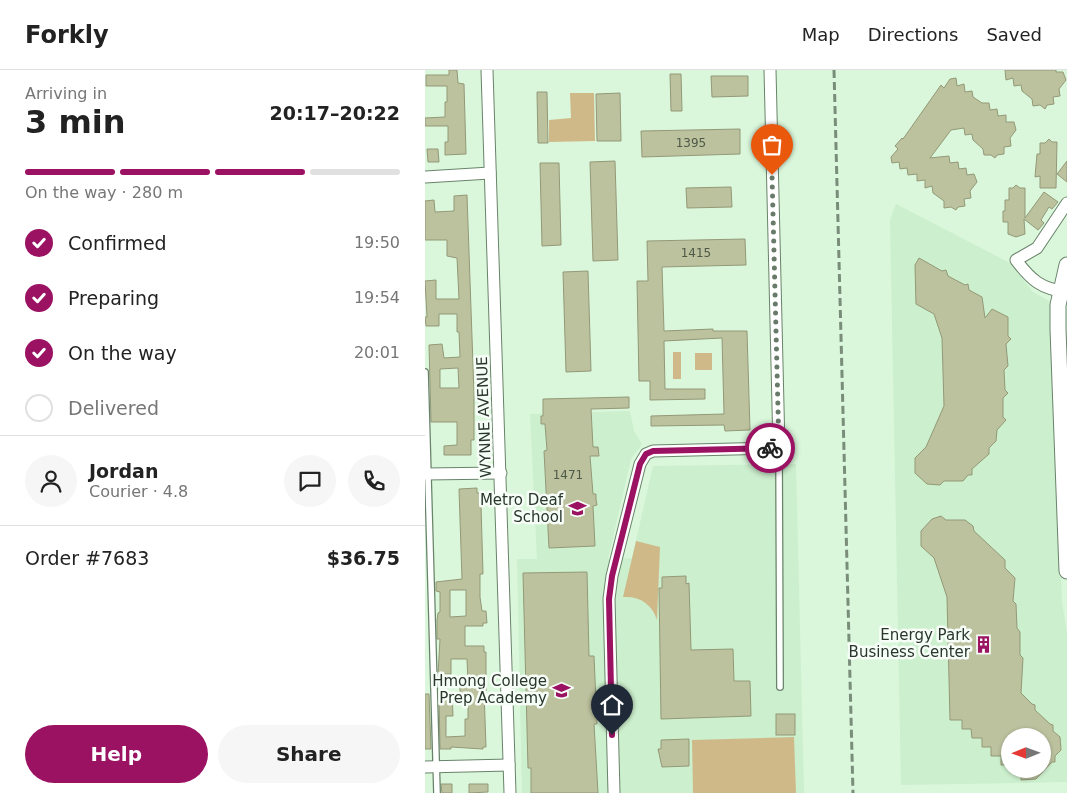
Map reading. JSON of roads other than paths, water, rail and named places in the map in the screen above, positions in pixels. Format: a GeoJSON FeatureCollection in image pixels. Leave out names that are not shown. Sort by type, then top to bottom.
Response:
{"type":"FeatureCollection","features":[{"type":"Feature","properties":{"kind":"street","name":"WYNNE AVENUE"},"geometry":{"type":"LineString","coordinates":[[487,70],[510,793]]}},
{"type":"Feature","properties":{"kind":"street"},"geometry":{"type":"LineString","coordinates":[[614,793],[609,599],[612,576],[640,464],[646,454],[653,451],[779,448],[770,70]]}},
{"type":"Feature","properties":{"kind":"street"},"geometry":{"type":"LineString","coordinates":[[425,177],[490,173]]}},
{"type":"Feature","properties":{"kind":"street"},"geometry":{"type":"LineString","coordinates":[[1063,292],[1040,285],[1029,278],[1016,260],[1037,248],[1055,218],[1067,203]]}},
{"type":"Feature","properties":{"kind":"street"},"geometry":{"type":"LineString","coordinates":[[1067,265],[1058,329],[1067,571]]}},
{"type":"Feature","properties":{"kind":"street"},"geometry":{"type":"LineString","coordinates":[[427,474],[501,473]]}},
{"type":"Feature","properties":{"kind":"street"},"geometry":{"type":"LineString","coordinates":[[431,767],[509,765]]}},
{"type":"Feature","properties":{"kind":"lane"},"geometry":{"type":"LineString","coordinates":[[425,372],[431,767],[437,793]]}},
{"type":"Feature","properties":{"kind":"lane"},"geometry":{"type":"LineString","coordinates":[[779,448],[780,687]]}},
{"type":"Feature","properties":{"kind":"railway"},"geometry":{"type":"LineString","coordinates":[[834,70],[853,793]]}},
{"type":"Feature","properties":{"kind":"place","name":"Metro Deaf School"},"geometry":{"type":"Point","coordinates":[577,509]}},
{"type":"Feature","properties":{"kind":"place","name":"Energy Park Business Center"},"geometry":{"type":"Point","coordinates":[984,644]}},
{"type":"Feature","properties":{"kind":"place","name":"Hmong College Prep Academy"},"geometry":{"type":"Point","coordinates":[561,690]}}]}
